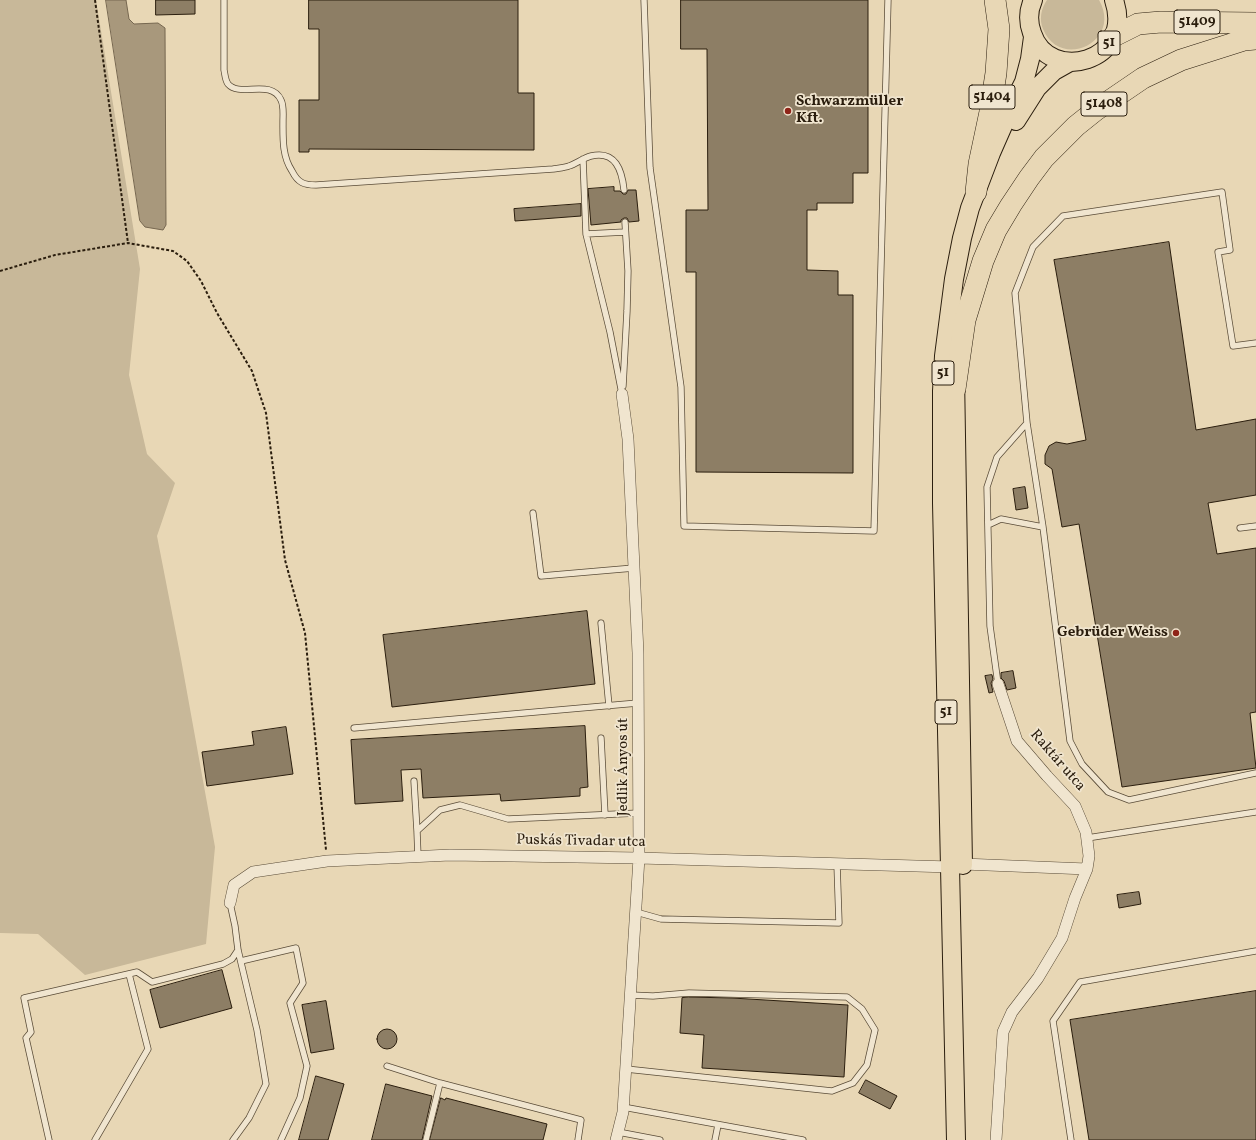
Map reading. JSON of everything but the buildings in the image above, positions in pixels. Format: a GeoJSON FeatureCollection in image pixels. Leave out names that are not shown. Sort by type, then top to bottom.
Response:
{"type":"FeatureCollection","features":[{"type":"Feature","properties":{"kind":"highway","name":"51404"},"geometry":{"type":"LineString","coordinates":[[976,192],[979,164],[990,112],[996,73],[998,29],[995,0]]}},
{"type":"Feature","properties":{"kind":"highway","name":"51409"},"geometry":{"type":"LineString","coordinates":[[1114,36],[1138,24],[1161,22],[1256,23]]}},
{"type":"Feature","properties":{"kind":"highway","name":"51408"},"geometry":{"type":"LineString","coordinates":[[956,389],[965,320],[983,261],[996,230],[1011,205],[1044,158],[1076,126],[1096,110],[1143,78],[1180,60],[1244,40],[1256,39]]}},
{"type":"Feature","properties":{"kind":"main road","name":"51"},"geometry":{"type":"LineString","coordinates":[[1033,0],[1030,6],[1029,16],[1033,37],[1048,54],[1058,60],[1070,62],[1081,62],[1091,58],[1108,46],[1114,36],[1118,23],[1117,10],[1114,0]]}},
{"type":"Feature","properties":{"kind":"main road","name":"51"},"geometry":{"type":"LineString","coordinates":[[968,1140],[957,865],[948,781],[942,391],[945,349],[954,279],[962,238],[976,192],[1006,119],[1024,82],[1030,60],[1033,37]]}},
{"type":"Feature","properties":{"kind":"main road","name":"51"},"geometry":{"type":"LineString","coordinates":[[956,1140],[957,865],[960,745],[955,358],[957,319],[970,244],[984,198],[1000,156],[1018,116],[1037,88],[1054,71],[1070,62]]}},
{"type":"Feature","properties":{"kind":"street","name":"Jedlik Ányos út"},"geometry":{"type":"LineString","coordinates":[[617,1136],[623,1107],[639,858],[638,653],[628,439],[622,394]]}},
{"type":"Feature","properties":{"kind":"street","name":"Raktár utca"},"geometry":{"type":"LineString","coordinates":[[996,1140],[1003,1032],[1012,1012],[1038,978],[1062,938],[1087,869],[1089,856],[1086,832],[1075,806],[1017,741],[998,684]]}},
{"type":"Feature","properties":{"kind":"street","name":"Puskás Tivadar utca"},"geometry":{"type":"LineString","coordinates":[[230,903],[234,885],[253,872],[327,861],[450,855],[1087,869]]}},
{"type":"Feature","properties":{"kind":"lane"},"geometry":{"type":"LineString","coordinates":[[224,0],[224,70],[229,85],[238,89],[267,89],[275,93],[281,99],[283,109],[286,163],[294,176],[305,185],[553,169],[570,166],[583,159],[600,154],[610,158],[618,164],[624,190]]}},
{"type":"Feature","properties":{"kind":"lane"},"geometry":{"type":"LineString","coordinates":[[644,0],[650,168],[681,387],[684,526],[874,531],[888,0]]}},
{"type":"Feature","properties":{"kind":"lane"},"geometry":{"type":"LineString","coordinates":[[583,159],[586,234],[610,332],[622,394]]}},
{"type":"Feature","properties":{"kind":"lane"},"geometry":{"type":"LineString","coordinates":[[1256,343],[1233,346],[1218,252],[1230,250],[1222,192],[1063,216],[1033,247],[1015,293],[1027,423],[1043,527],[1070,741],[1082,764],[1108,792],[1129,800],[1256,773]]}},
{"type":"Feature","properties":{"kind":"lane"},"geometry":{"type":"LineString","coordinates":[[622,394],[626,350],[628,271],[625,222]]}},
{"type":"Feature","properties":{"kind":"lane"},"geometry":{"type":"LineString","coordinates":[[586,234],[625,232]]}},
{"type":"Feature","properties":{"kind":"lane","name":"Raktár utca"},"geometry":{"type":"LineString","coordinates":[[998,684],[990,626],[987,487],[997,457],[1027,423]]}},
{"type":"Feature","properties":{"kind":"lane"},"geometry":{"type":"LineString","coordinates":[[533,513],[541,576],[634,568]]}},
{"type":"Feature","properties":{"kind":"lane"},"geometry":{"type":"LineString","coordinates":[[988,525],[1001,519],[1043,527]]}},
{"type":"Feature","properties":{"kind":"lane"},"geometry":{"type":"LineString","coordinates":[[1240,528],[1256,526]]}},
{"type":"Feature","properties":{"kind":"lane"},"geometry":{"type":"LineString","coordinates":[[601,622],[609,706]]}},
{"type":"Feature","properties":{"kind":"lane"},"geometry":{"type":"LineString","coordinates":[[354,728],[639,704]]}},
{"type":"Feature","properties":{"kind":"lane"},"geometry":{"type":"LineString","coordinates":[[601,738],[606,815]]}},
{"type":"Feature","properties":{"kind":"lane"},"geometry":{"type":"LineString","coordinates":[[414,781],[418,857]]}},
{"type":"Feature","properties":{"kind":"lane"},"geometry":{"type":"LineString","coordinates":[[417,831],[440,810],[460,805],[508,819],[639,813]]}},
{"type":"Feature","properties":{"kind":"lane"},"geometry":{"type":"LineString","coordinates":[[1087,838],[1256,812]]}},
{"type":"Feature","properties":{"kind":"lane"},"geometry":{"type":"LineString","coordinates":[[636,912],[661,919],[839,923],[837,864]]}},
{"type":"Feature","properties":{"kind":"lane"},"geometry":{"type":"LineString","coordinates":[[230,903],[238,950],[258,1030],[266,1084],[249,1118],[233,1140]]}},
{"type":"Feature","properties":{"kind":"lane"},"geometry":{"type":"LineString","coordinates":[[241,961],[296,948],[303,983],[290,1003],[307,1066],[300,1098],[281,1140]]}},
{"type":"Feature","properties":{"kind":"lane"},"geometry":{"type":"LineString","coordinates":[[49,1140],[26,1038],[31,1032],[24,998],[138,972],[152,982],[223,964],[232,959],[238,950]]}},
{"type":"Feature","properties":{"kind":"lane"},"geometry":{"type":"LineString","coordinates":[[1071,1140],[1053,1021],[1080,982],[1256,951]]}},
{"type":"Feature","properties":{"kind":"lane"},"geometry":{"type":"LineString","coordinates":[[95,1140],[148,1049],[128,974]]}},
{"type":"Feature","properties":{"kind":"lane"},"geometry":{"type":"LineString","coordinates":[[626,1069],[832,1091],[853,1083],[867,1065],[876,1030],[862,1009],[846,997],[689,992],[654,996],[630,994]]}},
{"type":"Feature","properties":{"kind":"lane"},"geometry":{"type":"LineString","coordinates":[[387,1066],[440,1083],[581,1120],[578,1140]]}},
{"type":"Feature","properties":{"kind":"lane"},"geometry":{"type":"LineString","coordinates":[[426,1140],[440,1083]]}},
{"type":"Feature","properties":{"kind":"lane"},"geometry":{"type":"LineString","coordinates":[[623,1107],[803,1140]]}},
{"type":"Feature","properties":{"kind":"lane"},"geometry":{"type":"LineString","coordinates":[[715,1140],[718,1125]]}},
{"type":"Feature","properties":{"kind":"lane"},"geometry":{"type":"LineString","coordinates":[[617,1136],[660,1140]]}},
{"type":"Feature","properties":{"kind":"path"},"geometry":{"type":"LineString","coordinates":[[95,0],[128,243]]}},
{"type":"Feature","properties":{"kind":"path"},"geometry":{"type":"LineString","coordinates":[[0,271],[55,255],[128,243],[173,251],[187,261],[202,281],[217,313],[252,371],[266,413],[285,560],[305,633],[327,861]]}},
{"type":"Feature","properties":{"kind":"shaded area"},"geometry":{"type":"Polygon","coordinates":[[[0,0],[96,0],[140,269],[129,375],[147,454],[175,483],[157,536],[215,847],[206,944],[85,975],[38,934],[0,933],[0,0]]]}},
{"type":"Feature","properties":{"kind":"shaded area"},"geometry":{"type":"Polygon","coordinates":[[[106,0],[126,0],[129,19],[134,24],[158,23],[165,28],[166,225],[163,230],[145,227],[140,221],[106,0]]]}},
{"type":"Feature","properties":{"kind":"shaded area"},"geometry":{"type":"Polygon","coordinates":[[[1047,0],[1099,0],[1104,15],[1103,28],[1096,39],[1086,46],[1075,49],[1062,48],[1051,42],[1043,29],[1041,22],[1042,10],[1047,0]]]}},
{"type":"Feature","properties":{"kind":"place","name":"Schwarzmüller Kft."},"geometry":{"type":"Point","coordinates":[788,111]}},
{"type":"Feature","properties":{"kind":"place","name":"Gebrüder Weiss"},"geometry":{"type":"Point","coordinates":[1176,633]}}]}
